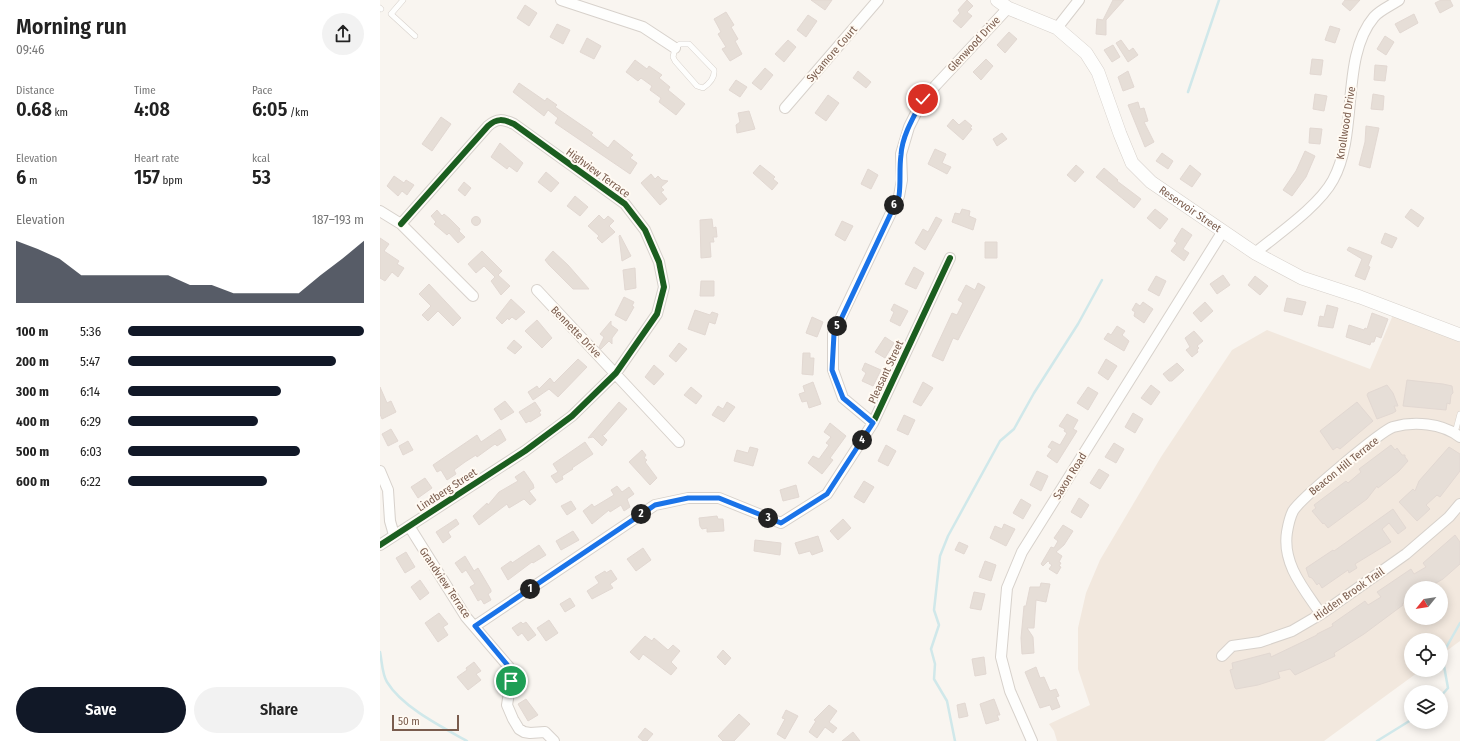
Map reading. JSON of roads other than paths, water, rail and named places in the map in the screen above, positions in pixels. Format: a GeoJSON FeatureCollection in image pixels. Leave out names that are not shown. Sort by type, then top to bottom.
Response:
{"type":"FeatureCollection","features":[{"type":"Feature","properties":{"kind":"street"},"geometry":{"type":"LineString","coordinates":[[561,0],[643,27],[675,48]]}},
{"type":"Feature","properties":{"kind":"street","name":"Sycamore Court"},"geometry":{"type":"LineString","coordinates":[[785,108],[878,0]]}},
{"type":"Feature","properties":{"kind":"street","name":"Reservoir Street"},"geometry":{"type":"LineString","coordinates":[[997,0],[1008,8],[1058,28],[1086,53],[1098,72],[1108,95],[1120,134],[1132,163],[1152,182],[1255,253],[1302,278],[1360,297],[1460,335]]}},
{"type":"Feature","properties":{"kind":"street"},"geometry":{"type":"LineString","coordinates":[[1058,28],[1079,0]]}},
{"type":"Feature","properties":{"kind":"street","name":"Knollwood Drive"},"geometry":{"type":"LineString","coordinates":[[1255,253],[1315,203],[1333,181],[1343,156],[1358,43],[1374,16],[1399,0]]}},
{"type":"Feature","properties":{"kind":"street","name":"Glenwood Drive"},"geometry":{"type":"LineString","coordinates":[[873,423],[843,398],[832,370],[834,334],[899,196],[902,180],[900,154],[909,127],[923,99],[1008,8]]}},
{"type":"Feature","properties":{"kind":"street","name":"Highview Terrace"},"geometry":{"type":"LineString","coordinates":[[400,224],[494,120],[503,119],[514,124],[625,204],[645,230],[660,262],[664,287],[656,314],[616,373],[572,416],[525,451]]}},
{"type":"Feature","properties":{"kind":"street"},"geometry":{"type":"LineString","coordinates":[[380,211],[400,224],[473,296]]}},
{"type":"Feature","properties":{"kind":"street","name":"Saxon Road"},"geometry":{"type":"LineString","coordinates":[[1032,741],[1010,691],[1001,657],[1007,588],[1022,552],[1223,231]]}},
{"type":"Feature","properties":{"kind":"street","name":"Pleasant Street"},"geometry":{"type":"LineString","coordinates":[[475,626],[655,505],[688,498],[719,498],[781,523],[827,494],[873,423],[950,258]]}},
{"type":"Feature","properties":{"kind":"street","name":"Bennette Drive"},"geometry":{"type":"LineString","coordinates":[[537,290],[679,442]]}},
{"type":"Feature","properties":{"kind":"street","name":"Beacon Hill Terrace"},"geometry":{"type":"LineString","coordinates":[[1321,614],[1293,572],[1287,556],[1287,532],[1293,511],[1311,491],[1391,428],[1409,423],[1432,425],[1457,435]]}},
{"type":"Feature","properties":{"kind":"street","name":"Lindberg Street"},"geometry":{"type":"LineString","coordinates":[[380,545],[525,451]]}},
{"type":"Feature","properties":{"kind":"street"},"geometry":{"type":"LineString","coordinates":[[380,470],[388,490],[390,521],[394,535]]}},
{"type":"Feature","properties":{"kind":"street","name":"Hidden Brook Trail"},"geometry":{"type":"LineString","coordinates":[[1222,656],[1232,646],[1260,642],[1292,631],[1321,614],[1406,554],[1449,517],[1460,504]]}},
{"type":"Feature","properties":{"kind":"street","name":"Grandview Terrace"},"geometry":{"type":"LineString","coordinates":[[409,526],[466,617],[509,667],[511,681],[507,705],[508,712],[516,725],[524,732],[545,732],[554,741]]}},
{"type":"Feature","properties":{"kind":"lane"},"geometry":{"type":"LineString","coordinates":[[403,0],[391,14],[415,36]]}},
{"type":"Feature","properties":{"kind":"lane"},"geometry":{"type":"LineString","coordinates":[[680,44],[689,44],[714,70],[715,73],[710,83],[703,88],[697,86],[675,61],[675,48],[680,44]]}},
{"type":"Feature","properties":{"kind":"lane"},"geometry":{"type":"LineString","coordinates":[[1457,435],[1460,414]]}},
{"type":"Feature","properties":{"kind":"waterway"},"geometry":{"type":"LineString","coordinates":[[1188,92],[1219,0]]}},
{"type":"Feature","properties":{"kind":"waterway"},"geometry":{"type":"LineString","coordinates":[[955,741],[947,701],[934,679],[935,664],[931,649],[939,625],[934,610],[940,556],[948,536],[1000,441],[1014,429],[1034,393],[1078,324],[1102,280]]}},
{"type":"Feature","properties":{"kind":"waterway"},"geometry":{"type":"LineString","coordinates":[[1447,685],[1442,655],[1460,623]]}},
{"type":"Feature","properties":{"kind":"waterway"},"geometry":{"type":"LineString","coordinates":[[380,652],[382,667],[387,682],[402,700],[423,716],[467,741]]}},
{"type":"Feature","properties":{"kind":"waterway"},"geometry":{"type":"LineString","coordinates":[[1377,741],[1404,724]]}}]}
